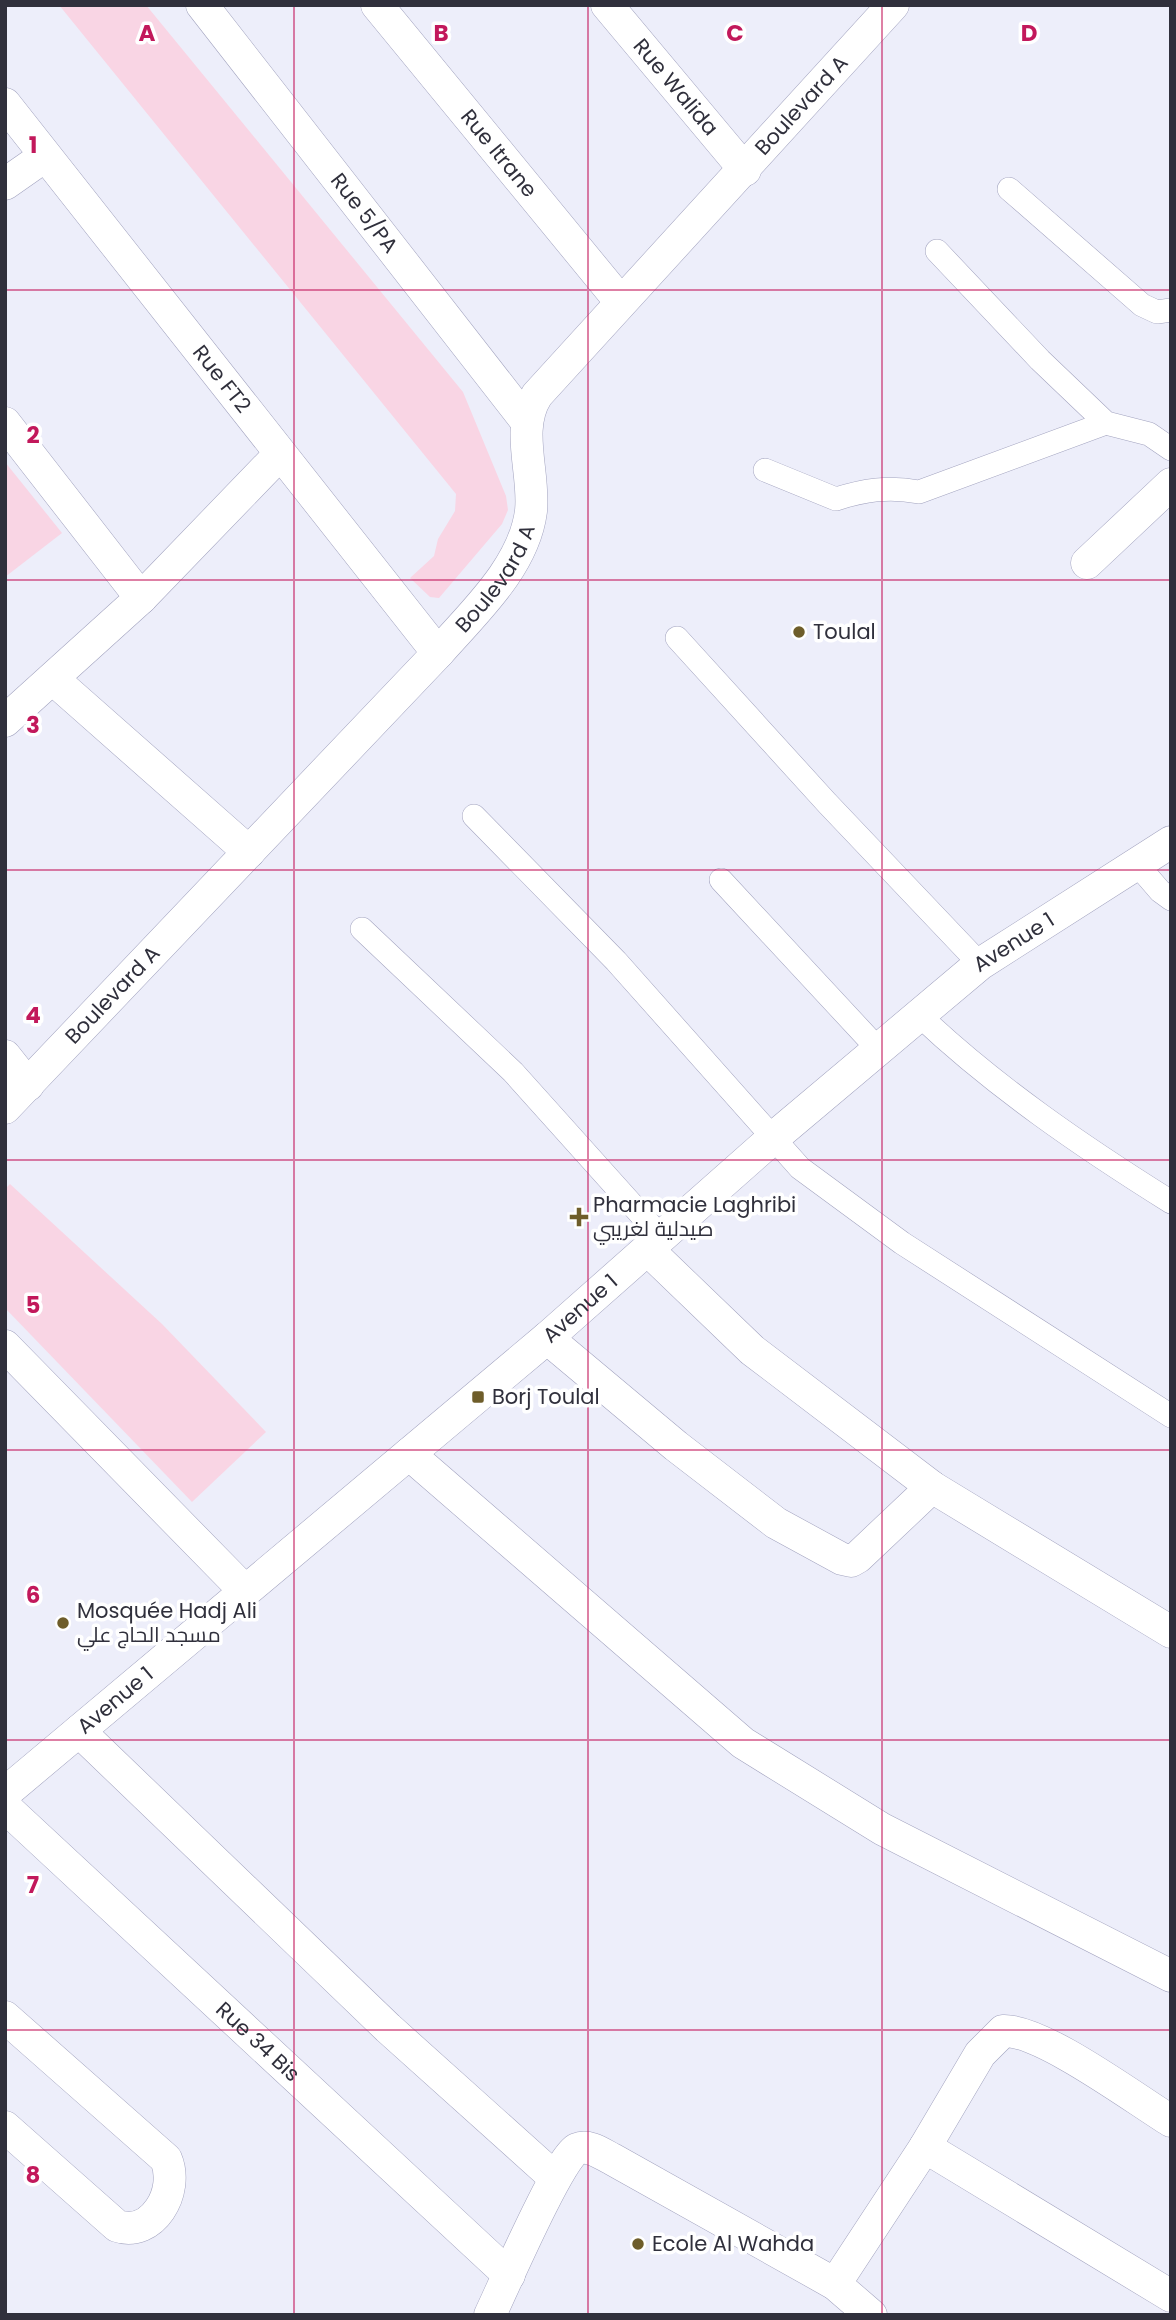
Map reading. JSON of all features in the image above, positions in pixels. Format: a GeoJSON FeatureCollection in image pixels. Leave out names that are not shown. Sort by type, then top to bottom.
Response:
{"type":"FeatureCollection","features":[{"type":"Feature","properties":{"kind":"street","name":"Rue 5/PA"},"geometry":{"type":"LineString","coordinates":[[202,5],[527,422]]}},
{"type":"Feature","properties":{"kind":"street","name":"Rue Itrane"},"geometry":{"type":"LineString","coordinates":[[377,5],[621,301]]}},
{"type":"Feature","properties":{"kind":"street","name":"Rue Walida"},"geometry":{"type":"LineString","coordinates":[[607,5],[745,170]]}},
{"type":"Feature","properties":{"kind":"street","name":"Boulevard A"},"geometry":{"type":"LineString","coordinates":[[5,1108],[438,653],[491,592],[519,551],[531,512],[527,422],[530,406],[537,395],[621,301],[745,170],[878,11]]}},
{"type":"Feature","properties":{"kind":"street","name":"Rue FT2"},"geometry":{"type":"LineString","coordinates":[[5,104],[438,653]]}},
{"type":"Feature","properties":{"kind":"street"},"geometry":{"type":"LineString","coordinates":[[5,184],[45,156]]}},
{"type":"Feature","properties":{"kind":"street"},"geometry":{"type":"LineString","coordinates":[[1009,189],[1142,305],[1157,312],[1171,310]]}},
{"type":"Feature","properties":{"kind":"street"},"geometry":{"type":"LineString","coordinates":[[937,251],[1040,360],[1106,423],[1149,434],[1171,449]]}},
{"type":"Feature","properties":{"kind":"street"},"geometry":{"type":"LineString","coordinates":[[5,423],[141,598]]}},
{"type":"Feature","properties":{"kind":"street"},"geometry":{"type":"LineString","coordinates":[[765,470],[836,499],[859,492],[896,487],[919,492],[1106,423]]}},
{"type":"Feature","properties":{"kind":"street"},"geometry":{"type":"LineString","coordinates":[[5,721],[141,598],[280,454]]}},
{"type":"Feature","properties":{"kind":"street"},"geometry":{"type":"LineString","coordinates":[[1087,563],[1171,484]]}},
{"type":"Feature","properties":{"kind":"street"},"geometry":{"type":"LineString","coordinates":[[677,638],[827,803],[980,964]]}},
{"type":"Feature","properties":{"kind":"street"},"geometry":{"type":"LineString","coordinates":[[53,679],[249,852]]}},
{"type":"Feature","properties":{"kind":"street"},"geometry":{"type":"LineString","coordinates":[[474,816],[616,961],[800,1168],[902,1243],[1171,1416]]}},
{"type":"Feature","properties":{"kind":"street","name":"Avenue 1"},"geometry":{"type":"LineString","coordinates":[[11,1779],[79,1731],[547,1338],[772,1139],[980,964],[1135,862],[1171,842]]}},
{"type":"Feature","properties":{"kind":"street"},"geometry":{"type":"LineString","coordinates":[[1135,862],[1171,899]]}},
{"type":"Feature","properties":{"kind":"street"},"geometry":{"type":"LineString","coordinates":[[721,880],[878,1049]]}},
{"type":"Feature","properties":{"kind":"street"},"geometry":{"type":"LineString","coordinates":[[362,929],[513,1072],[655,1244],[752,1350],[932,1487],[1171,1632]]}},
{"type":"Feature","properties":{"kind":"street"},"geometry":{"type":"LineString","coordinates":[[919,1015],[954,1049],[1032,1109],[1171,1202]]}},
{"type":"Feature","properties":{"kind":"street"},"geometry":{"type":"LineString","coordinates":[[5,1056],[28,1085]]}},
{"type":"Feature","properties":{"kind":"street"},"geometry":{"type":"LineString","coordinates":[[547,1338],[676,1446],[776,1523],[842,1559],[851,1561],[858,1557],[932,1487]]}},
{"type":"Feature","properties":{"kind":"street"},"geometry":{"type":"LineString","coordinates":[[5,1346],[245,1591]]}},
{"type":"Feature","properties":{"kind":"street"},"geometry":{"type":"LineString","coordinates":[[408,1454],[743,1744],[882,1829],[1171,1976]]}},
{"type":"Feature","properties":{"kind":"street"},"geometry":{"type":"LineString","coordinates":[[79,1731],[388,2028],[555,2179]]}},
{"type":"Feature","properties":{"kind":"street","name":"Rue 34 Bis"},"geometry":{"type":"LineString","coordinates":[[5,1807],[509,2275]]}},
{"type":"Feature","properties":{"kind":"street"},"geometry":{"type":"LineString","coordinates":[[5,2017],[166,2159],[172,2180],[168,2198],[135,2230],[117,2226],[5,2127]]}},
{"type":"Feature","properties":{"kind":"street"},"geometry":{"type":"LineString","coordinates":[[835,2284],[925,2147],[980,2054],[1003,2031],[1013,2031],[1044,2043],[1171,2121]]}},
{"type":"Feature","properties":{"kind":"street"},"geometry":{"type":"LineString","coordinates":[[925,2147],[1171,2296]]}},
{"type":"Feature","properties":{"kind":"street"},"geometry":{"type":"LineString","coordinates":[[490,2315],[555,2179],[573,2150],[596,2150],[835,2284],[871,2315]]}},
{"type":"Feature","properties":{"kind":"shaded area"},"geometry":{"type":"Polygon","coordinates":[[[59,5],[146,5],[463,392],[506,496],[508,510],[502,524],[439,598],[430,597],[410,578],[434,556],[438,539],[455,511],[456,494],[59,5]]]}},
{"type":"Feature","properties":{"kind":"shaded area"},"geometry":{"type":"Polygon","coordinates":[[[5,462],[62,533],[5,577],[5,462]]]}},
{"type":"Feature","properties":{"kind":"shaded area"},"geometry":{"type":"Polygon","coordinates":[[[10,1184],[162,1324],[266,1432],[192,1502],[5,1308],[5,1189],[10,1184]]]}},
{"type":"Feature","properties":{"kind":"place","name":"Toulal"},"geometry":{"type":"Point","coordinates":[799,632]}},
{"type":"Feature","properties":{"kind":"place","name":"Pharmacie Laghribi صيدلية لغريبي"},"geometry":{"type":"Point","coordinates":[579,1217]}},
{"type":"Feature","properties":{"kind":"place","name":"Borj Toulal"},"geometry":{"type":"Point","coordinates":[478,1397]}},
{"type":"Feature","properties":{"kind":"place","name":"Mosquée Hadj Ali مسجد الحاج علي"},"geometry":{"type":"Point","coordinates":[63,1623]}},
{"type":"Feature","properties":{"kind":"place","name":"Ecole Al Wahda"},"geometry":{"type":"Point","coordinates":[638,2244]}}]}
